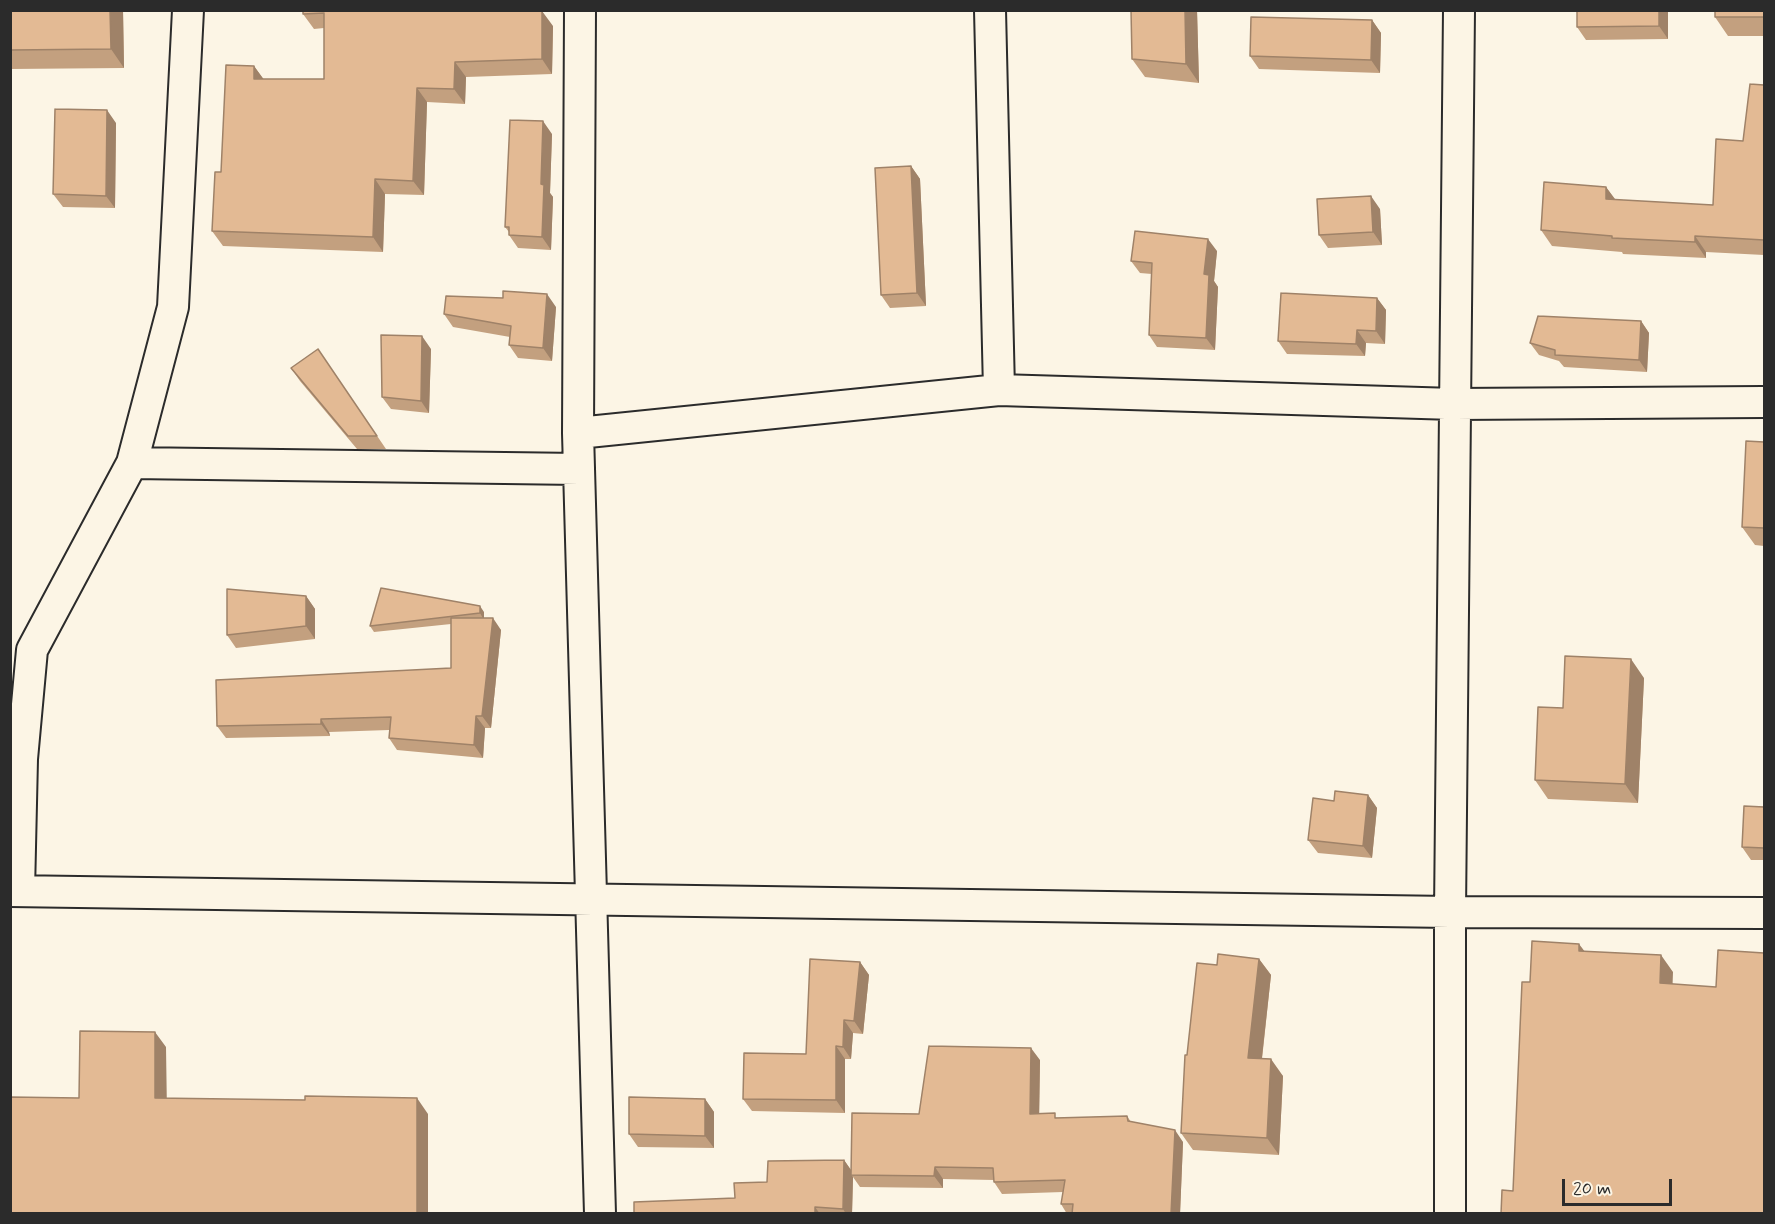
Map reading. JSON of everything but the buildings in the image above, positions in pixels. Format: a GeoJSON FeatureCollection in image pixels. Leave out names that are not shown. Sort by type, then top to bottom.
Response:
{"type":"FeatureCollection","features":[{"type":"Feature","properties":{"kind":"street"},"geometry":{"type":"LineString","coordinates":[[188,10],[173,307],[132,463],[32,650],[22,759],[14,891],[1450,912],[1764,913]]}},
{"type":"Feature","properties":{"kind":"street"},"geometry":{"type":"LineString","coordinates":[[580,10],[578,433],[600,1214]]}},
{"type":"Feature","properties":{"kind":"street"},"geometry":{"type":"LineString","coordinates":[[990,10],[999,390]]}},
{"type":"Feature","properties":{"kind":"street"},"geometry":{"type":"LineString","coordinates":[[1450,1214],[1450,912],[1459,10]]}},
{"type":"Feature","properties":{"kind":"street"},"geometry":{"type":"LineString","coordinates":[[578,433],[999,390],[1454,404],[1764,402]]}},
{"type":"Feature","properties":{"kind":"street"},"geometry":{"type":"LineString","coordinates":[[132,463],[579,469]]}}]}
